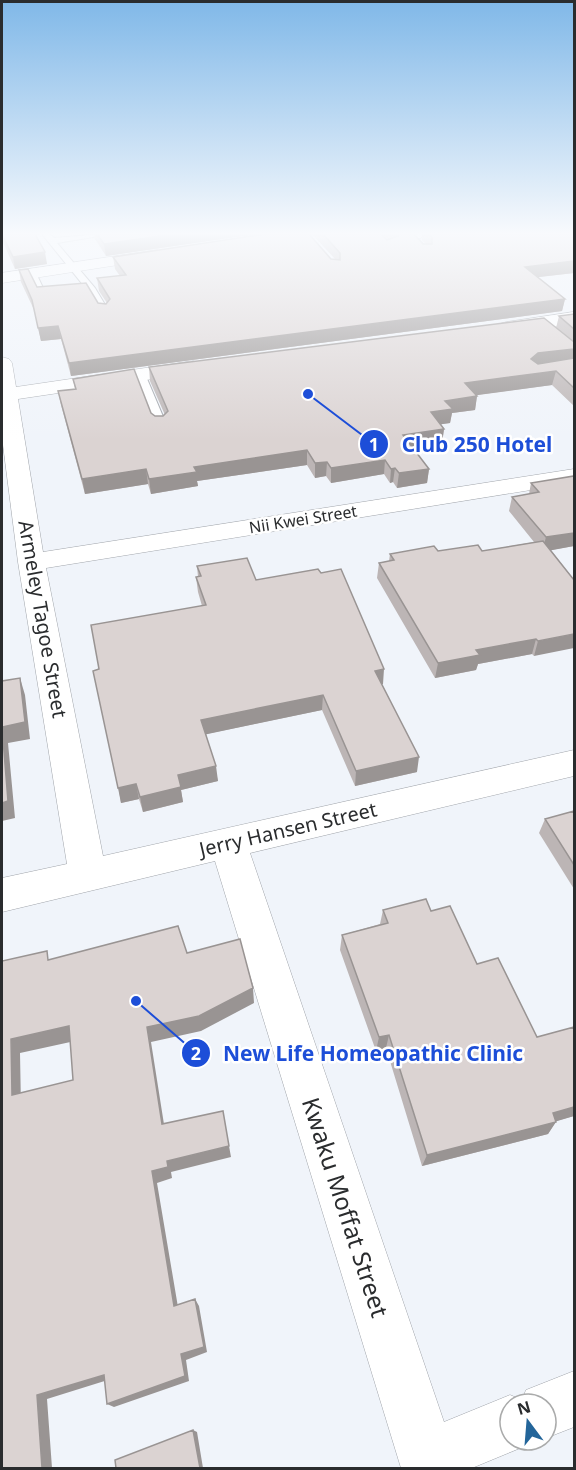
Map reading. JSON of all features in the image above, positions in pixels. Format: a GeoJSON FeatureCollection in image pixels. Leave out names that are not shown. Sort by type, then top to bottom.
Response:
{"type":"FeatureCollection","features":[{"type":"Feature","properties":{"kind":"street"},"geometry":{"type":"LineString","coordinates":[[482,331],[545,327],[574,318]]}},
{"type":"Feature","properties":{"kind":"street","name":"Armeley Tagoe Street"},"geometry":{"type":"LineString","coordinates":[[2,363],[4,395],[31,562],[88,874]]}},
{"type":"Feature","properties":{"kind":"street"},"geometry":{"type":"LineString","coordinates":[[4,395],[211,365]]}},
{"type":"Feature","properties":{"kind":"street","name":"Nii Kwei Street"},"geometry":{"type":"LineString","coordinates":[[31,562],[574,476]]}},
{"type":"Feature","properties":{"kind":"street","name":"Jerry Hansen Street"},"geometry":{"type":"LineString","coordinates":[[2,895],[574,763]]}},
{"type":"Feature","properties":{"kind":"street","name":"Kwaku Moffat Street"},"geometry":{"type":"LineString","coordinates":[[228,843],[428,1463]]}},
{"type":"Feature","properties":{"kind":"street"},"geometry":{"type":"LineString","coordinates":[[558,1405],[574,1399]]}},
{"type":"Feature","properties":{"kind":"street"},"geometry":{"type":"LineString","coordinates":[[428,1463],[498,1430]]}},
{"type":"Feature","properties":{"kind":"lane"},"geometry":{"type":"LineString","coordinates":[[99,303],[105,313]]}},
{"type":"Feature","properties":{"kind":"lane"},"geometry":{"type":"LineString","coordinates":[[140,374],[160,426]]}},
{"type":"Feature","properties":{"kind":"building"},"geometry":{"type":"Polygon","coordinates":[[[33,303],[537,303],[69,363],[58,326],[38,328],[33,303]]]}},
{"type":"Feature","properties":{"kind":"building"},"geometry":{"type":"Polygon","coordinates":[[[574,314],[574,329],[559,316],[574,314]]]}},
{"type":"Feature","properties":{"kind":"building"},"geometry":{"type":"Polygon","coordinates":[[[544,318],[574,342],[574,349],[538,353],[531,359],[538,364],[574,358],[574,388],[556,371],[465,383],[477,396],[445,401],[453,409],[431,412],[444,429],[403,435],[429,469],[399,473],[395,468],[391,469],[385,460],[331,468],[327,462],[315,463],[307,450],[194,467],[197,472],[149,479],[146,469],[82,479],[58,391],[76,389],[73,379],[134,369],[151,413],[155,416],[163,416],[168,411],[149,367],[544,318]]]}},
{"type":"Feature","properties":{"kind":"building"},"geometry":{"type":"Polygon","coordinates":[[[574,476],[574,533],[546,537],[512,497],[539,492],[531,483],[574,476]]]}},
{"type":"Feature","properties":{"kind":"building"},"geometry":{"type":"Polygon","coordinates":[[[543,541],[574,580],[574,634],[476,650],[480,655],[438,663],[379,563],[394,560],[390,554],[434,546],[438,551],[478,545],[482,551],[543,541]]]}},
{"type":"Feature","properties":{"kind":"building"},"geometry":{"type":"Polygon","coordinates":[[[247,558],[256,580],[318,569],[321,573],[341,569],[384,669],[375,671],[419,757],[356,771],[323,695],[201,720],[216,766],[178,775],[181,787],[140,797],[136,784],[118,788],[93,671],[99,669],[91,625],[206,605],[196,577],[201,576],[197,566],[247,558]]]}},
{"type":"Feature","properties":{"kind":"building"},"geometry":{"type":"Polygon","coordinates":[[[20,678],[25,722],[2,727],[2,681],[20,678]]]}},
{"type":"Feature","properties":{"kind":"building"},"geometry":{"type":"Polygon","coordinates":[[[2,727],[8,801],[2,803],[2,727]]]}},
{"type":"Feature","properties":{"kind":"building"},"geometry":{"type":"Polygon","coordinates":[[[574,811],[574,865],[545,819],[574,811]]]}},
{"type":"Feature","properties":{"kind":"building"},"geometry":{"type":"Polygon","coordinates":[[[426,899],[431,911],[450,906],[477,964],[498,958],[537,1037],[574,1027],[574,1107],[553,1113],[556,1122],[427,1155],[389,1035],[379,1037],[342,935],[388,923],[383,910],[426,899]]]}},
{"type":"Feature","properties":{"kind":"building"},"geometry":{"type":"Polygon","coordinates":[[[178,926],[187,953],[240,939],[253,988],[199,1016],[147,1027],[162,1124],[223,1111],[229,1146],[167,1161],[168,1167],[152,1171],[174,1306],[195,1299],[204,1347],[181,1354],[185,1376],[107,1404],[104,1375],[37,1395],[42,1468],[2,1468],[2,961],[47,951],[48,960],[178,926]],[[69,1026],[11,1039],[12,1095],[73,1080],[69,1026]]]}},
{"type":"Feature","properties":{"kind":"building"},"geometry":{"type":"Polygon","coordinates":[[[193,1430],[200,1468],[116,1468],[115,1460],[193,1430]]]}},
{"type":"Feature","properties":{"kind":"place","name":"Club 250 Hotel"},"geometry":{"type":"Point","coordinates":[308,394]}},
{"type":"Feature","properties":{"kind":"place","name":"New Life Homeopathic Clinic"},"geometry":{"type":"Point","coordinates":[136,1001]}}]}
